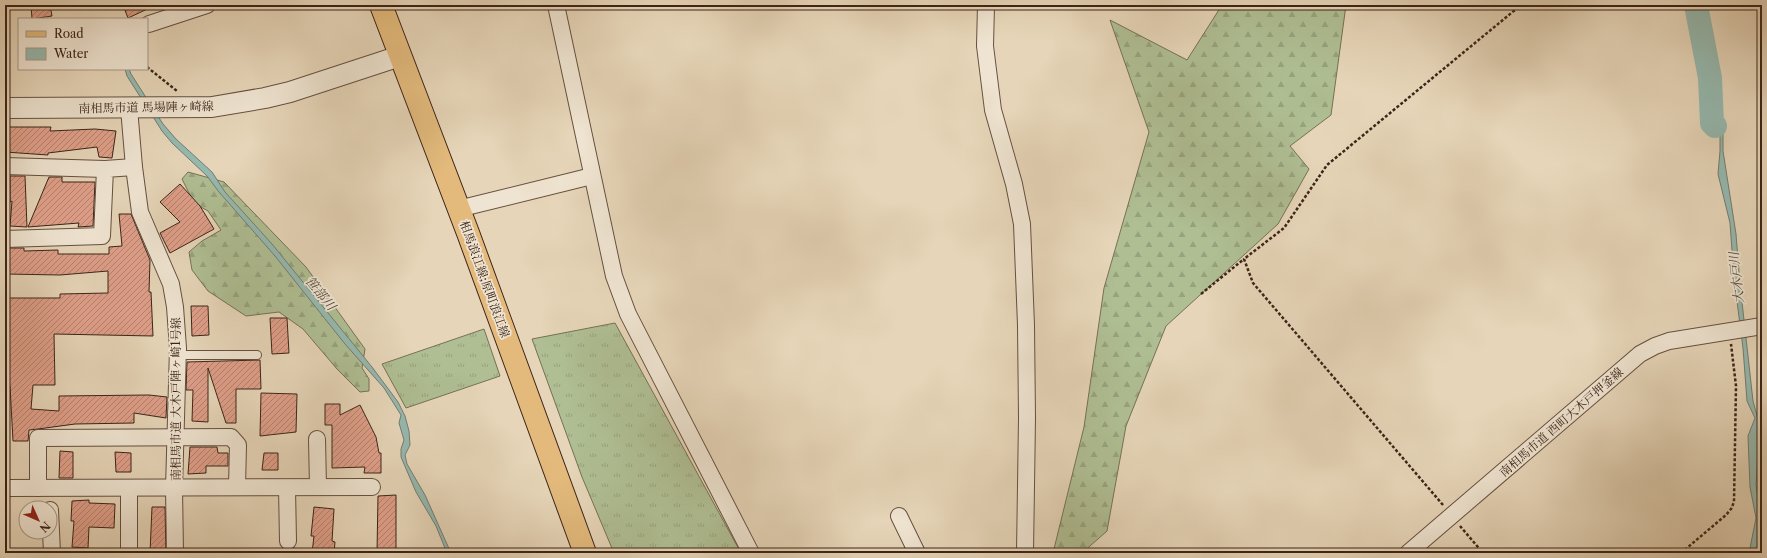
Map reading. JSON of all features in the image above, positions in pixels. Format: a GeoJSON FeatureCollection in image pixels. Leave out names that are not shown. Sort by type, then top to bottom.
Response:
{"type":"FeatureCollection","features":[{"type":"Feature","properties":{"kind":"main road","name":"相馬浪江線;原町浪江線"},"geometry":{"type":"LineString","coordinates":[[381,5],[585,553]]}},
{"type":"Feature","properties":{"kind":"street"},"geometry":{"type":"LineString","coordinates":[[149,24],[207,5]]}},
{"type":"Feature","properties":{"kind":"street"},"geometry":{"type":"LineString","coordinates":[[556,5],[614,276],[628,314],[751,553]]}},
{"type":"Feature","properties":{"kind":"street"},"geometry":{"type":"LineString","coordinates":[[986,5],[985,46],[994,110],[1014,184],[1022,224],[1026,325],[1027,410],[1025,553]]}},
{"type":"Feature","properties":{"kind":"street","name":"南相馬市道 馬場陣ヶ崎線"},"geometry":{"type":"LineString","coordinates":[[5,108],[188,108],[239,103],[290,92],[400,56]]}},
{"type":"Feature","properties":{"kind":"street","name":"南相馬市道 大木戸陣ヶ崎1号線"},"geometry":{"type":"LineString","coordinates":[[134,108],[134,167],[140,212],[162,262],[174,295],[178,356],[174,488],[175,553]]}},
{"type":"Feature","properties":{"kind":"street"},"geometry":{"type":"LineString","coordinates":[[5,166],[105,169],[134,167]]}},
{"type":"Feature","properties":{"kind":"street"},"geometry":{"type":"LineString","coordinates":[[5,239],[102,236],[105,169]]}},
{"type":"Feature","properties":{"kind":"street"},"geometry":{"type":"LineString","coordinates":[[458,209],[592,176]]}},
{"type":"Feature","properties":{"kind":"street","name":"南相馬市道 西町大木戸押釜線"},"geometry":{"type":"LineString","coordinates":[[1408,553],[1640,354],[1669,341],[1762,326]]}},
{"type":"Feature","properties":{"kind":"street"},"geometry":{"type":"LineString","coordinates":[[47,500],[44,488],[38,438],[230,437],[238,445],[238,487]]}},
{"type":"Feature","properties":{"kind":"street"},"geometry":{"type":"LineString","coordinates":[[316,439],[318,487]]}},
{"type":"Feature","properties":{"kind":"street"},"geometry":{"type":"LineString","coordinates":[[5,488],[372,488]]}},
{"type":"Feature","properties":{"kind":"street"},"geometry":{"type":"LineString","coordinates":[[129,488],[129,553]]}},
{"type":"Feature","properties":{"kind":"street"},"geometry":{"type":"LineString","coordinates":[[287,488],[288,541]]}},
{"type":"Feature","properties":{"kind":"street"},"geometry":{"type":"LineString","coordinates":[[899,516],[917,553]]}},
{"type":"Feature","properties":{"kind":"street"},"geometry":{"type":"LineString","coordinates":[[51,540],[52,553]]}},
{"type":"Feature","properties":{"kind":"lane"},"geometry":{"type":"LineString","coordinates":[[178,356],[257,355]]}},
{"type":"Feature","properties":{"kind":"path"},"geometry":{"type":"LineString","coordinates":[[1201,294],[1284,228],[1327,165],[1521,5]]}},
{"type":"Feature","properties":{"kind":"path"},"geometry":{"type":"LineString","coordinates":[[148,68],[176,90],[188,108]]}},
{"type":"Feature","properties":{"kind":"path"},"geometry":{"type":"LineString","coordinates":[[1244,259],[1253,284],[1483,553]]}},
{"type":"Feature","properties":{"kind":"path"},"geometry":{"type":"LineString","coordinates":[[1681,553],[1726,515],[1734,502],[1736,386],[1731,331]]}},
{"type":"Feature","properties":{"kind":"green space"},"geometry":{"type":"Polygon","coordinates":[[[1222,5],[1346,5],[1331,115],[1290,146],[1309,169],[1278,224],[1166,326],[1126,426],[1107,531],[1082,553],[1053,553],[1084,427],[1104,288],[1149,132],[1110,20],[1187,60],[1222,5]]]}},
{"type":"Feature","properties":{"kind":"green space"},"geometry":{"type":"Polygon","coordinates":[[[188,172],[224,182],[306,267],[365,349],[362,368],[369,379],[369,391],[360,392],[337,369],[303,329],[279,312],[246,316],[208,291],[192,270],[189,252],[202,241],[221,230],[208,211],[194,203],[182,179],[188,172]]]}},
{"type":"Feature","properties":{"kind":"green space"},"geometry":{"type":"Polygon","coordinates":[[[615,323],[741,553],[614,553],[582,477],[532,339],[615,323]]]}},
{"type":"Feature","properties":{"kind":"green space"},"geometry":{"type":"Polygon","coordinates":[[[484,329],[500,376],[406,408],[382,364],[484,329]]]}},
{"type":"Feature","properties":{"kind":"water"},"geometry":{"type":"Polygon","coordinates":[[[1693,5],[1700,5],[1709,51],[1706,57],[1713,72],[1716,125],[1723,128],[1723,151],[1736,234],[1753,401],[1760,427],[1756,485],[1759,504],[1758,553],[1749,553],[1756,518],[1750,487],[1748,436],[1755,418],[1747,401],[1743,348],[1734,278],[1730,223],[1718,174],[1720,133],[1709,123],[1711,88],[1702,77],[1693,5]]]}},
{"type":"Feature","properties":{"kind":"water"},"geometry":{"type":"Polygon","coordinates":[[[125,70],[129,70],[163,124],[176,139],[212,172],[225,192],[272,244],[372,367],[398,402],[405,416],[409,431],[410,445],[405,455],[407,464],[425,495],[451,553],[447,553],[436,526],[416,492],[401,457],[401,449],[404,440],[399,423],[401,415],[384,388],[345,344],[275,256],[219,192],[207,176],[172,143],[162,131],[127,76],[125,70]]]}},
{"type":"Feature","properties":{"kind":"building"},"geometry":{"type":"Polygon","coordinates":[[[31,5],[50,5],[52,16],[32,18],[31,5]]]}},
{"type":"Feature","properties":{"kind":"building"},"geometry":{"type":"Polygon","coordinates":[[[123,5],[156,5],[128,18],[123,5]]]}},
{"type":"Feature","properties":{"kind":"building"},"geometry":{"type":"Polygon","coordinates":[[[5,127],[51,127],[50,131],[95,129],[116,131],[112,158],[99,157],[97,147],[48,153],[48,155],[5,152],[5,127]]]}},
{"type":"Feature","properties":{"kind":"building"},"geometry":{"type":"Polygon","coordinates":[[[10,176],[25,176],[27,227],[10,226],[12,201],[10,202],[10,176]]]}},
{"type":"Feature","properties":{"kind":"building"},"geometry":{"type":"Polygon","coordinates":[[[49,177],[62,177],[62,182],[95,182],[93,226],[78,227],[79,223],[28,227],[49,177]]]}},
{"type":"Feature","properties":{"kind":"building"},"geometry":{"type":"Polygon","coordinates":[[[180,184],[200,206],[214,229],[170,253],[160,233],[180,222],[160,202],[180,184]]]}},
{"type":"Feature","properties":{"kind":"building"},"geometry":{"type":"Polygon","coordinates":[[[119,214],[131,214],[150,260],[149,292],[151,292],[153,336],[54,334],[55,385],[33,385],[31,409],[59,411],[59,396],[149,395],[167,397],[166,418],[134,413],[134,423],[75,424],[29,430],[28,441],[13,441],[10,386],[5,386],[5,298],[60,298],[60,294],[108,293],[108,271],[60,275],[5,274],[5,248],[24,248],[24,251],[58,250],[58,254],[109,254],[109,247],[122,246],[119,214]]]}},
{"type":"Feature","properties":{"kind":"building"},"geometry":{"type":"Polygon","coordinates":[[[191,306],[208,306],[209,335],[192,336],[191,306]]]}},
{"type":"Feature","properties":{"kind":"building"},"geometry":{"type":"Polygon","coordinates":[[[270,318],[287,318],[289,353],[272,354],[270,318]]]}},
{"type":"Feature","properties":{"kind":"building"},"geometry":{"type":"Polygon","coordinates":[[[260,360],[261,389],[236,389],[236,423],[226,423],[208,368],[208,422],[192,421],[193,390],[186,390],[187,362],[260,360]]]}},
{"type":"Feature","properties":{"kind":"building"},"geometry":{"type":"Polygon","coordinates":[[[261,393],[297,394],[296,432],[260,436],[261,393]]]}},
{"type":"Feature","properties":{"kind":"building"},"geometry":{"type":"Polygon","coordinates":[[[325,404],[340,404],[340,415],[360,405],[376,437],[379,453],[381,453],[381,473],[364,473],[365,467],[332,468],[332,425],[325,425],[325,404]]]}},
{"type":"Feature","properties":{"kind":"building"},"geometry":{"type":"Polygon","coordinates":[[[190,447],[217,447],[218,453],[228,453],[228,466],[206,466],[206,473],[188,474],[190,447]]]}},
{"type":"Feature","properties":{"kind":"building"},"geometry":{"type":"Polygon","coordinates":[[[60,451],[73,452],[73,478],[59,478],[60,451]]]}},
{"type":"Feature","properties":{"kind":"building"},"geometry":{"type":"Polygon","coordinates":[[[115,452],[131,453],[131,472],[116,472],[115,452]]]}},
{"type":"Feature","properties":{"kind":"building"},"geometry":{"type":"Polygon","coordinates":[[[264,453],[278,453],[278,470],[262,470],[264,453]]]}},
{"type":"Feature","properties":{"kind":"building"},"geometry":{"type":"Polygon","coordinates":[[[396,495],[396,552],[377,553],[378,496],[396,495]]]}},
{"type":"Feature","properties":{"kind":"building"},"geometry":{"type":"Polygon","coordinates":[[[89,500],[89,503],[115,504],[114,528],[89,527],[88,548],[72,547],[74,521],[71,521],[72,501],[89,500]]]}},
{"type":"Feature","properties":{"kind":"building"},"geometry":{"type":"Polygon","coordinates":[[[152,507],[165,507],[166,553],[150,553],[152,507]]]}},
{"type":"Feature","properties":{"kind":"building"},"geometry":{"type":"Polygon","coordinates":[[[314,507],[334,509],[332,541],[335,542],[334,553],[312,553],[314,536],[311,536],[314,507]]]}},
{"type":"Feature","properties":{"kind":"waterway","name":"大木戸川"},"geometry":{"type":"LineString","coordinates":[[1696,5],[1710,78],[1712,123],[1715,126]]}},
{"type":"Feature","properties":{"kind":"water label","name":"笹部川"},"geometry":{"type":"Point","coordinates":[321,293]}}]}
